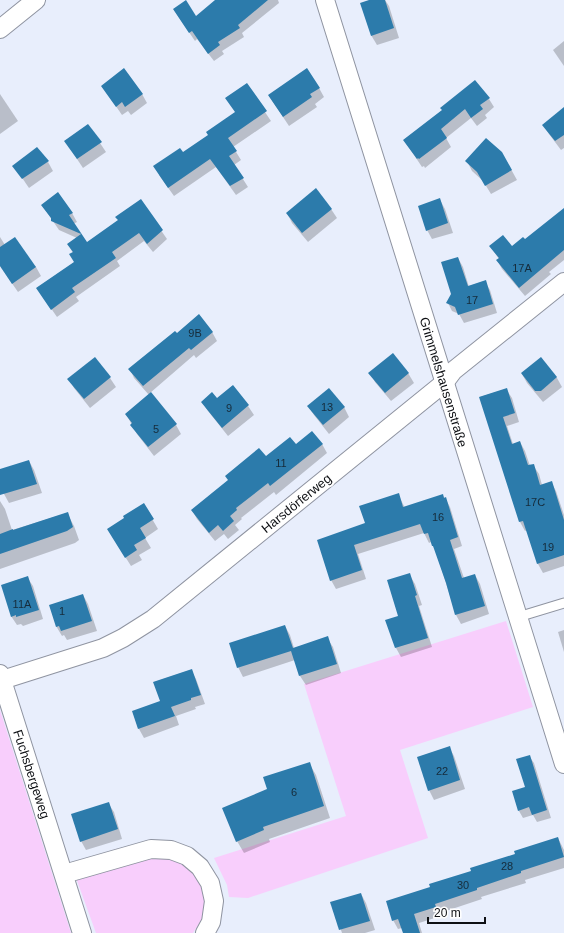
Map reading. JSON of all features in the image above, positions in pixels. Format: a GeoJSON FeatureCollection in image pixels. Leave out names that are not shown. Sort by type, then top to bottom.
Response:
{"type":"FeatureCollection","features":[{"type":"Feature","properties":{"kind":"street"},"geometry":{"type":"LineString","coordinates":[[0,29],[36,0]]}},
{"type":"Feature","properties":{"kind":"street","name":"Grimmelshausenstraße"},"geometry":{"type":"LineString","coordinates":[[324,0],[564,764]]}},
{"type":"Feature","properties":{"kind":"street","name":"Harsdörferweg"},"geometry":{"type":"LineString","coordinates":[[1,677],[103,648],[123,638],[153,619],[444,383],[453,371],[564,282]]}},
{"type":"Feature","properties":{"kind":"street","name":"Fuchsbergeweg"},"geometry":{"type":"LineString","coordinates":[[1,677],[82,933]]}},
{"type":"Feature","properties":{"kind":"street"},"geometry":{"type":"LineString","coordinates":[[64,874],[151,849],[171,850],[187,856],[200,867],[210,883],[214,901],[211,922],[205,933]]}},
{"type":"Feature","properties":{"kind":"lane"},"geometry":{"type":"LineString","coordinates":[[518,617],[564,603]]}},
{"type":"Feature","properties":{"kind":"shaded area"},"geometry":{"type":"Polygon","coordinates":[[[506,621],[533,707],[400,750],[428,838],[248,898],[229,897],[227,885],[214,858],[346,816],[304,684],[506,621]]]}},
{"type":"Feature","properties":{"kind":"shaded area"},"geometry":{"type":"Polygon","coordinates":[[[0,710],[71,933],[0,933],[0,710]]]}},
{"type":"Feature","properties":{"kind":"shaded area"},"geometry":{"type":"Polygon","coordinates":[[[158,852],[194,868],[203,892],[205,904],[203,917],[193,933],[96,933],[76,878],[158,852]]]}},
{"type":"Feature","properties":{"kind":"building"},"geometry":{"type":"Polygon","coordinates":[[[186,0],[196,16],[215,0],[268,0],[238,25],[240,28],[218,42],[220,45],[208,54],[192,31],[189,33],[173,9],[186,0]]]}},
{"type":"Feature","properties":{"kind":"building"},"geometry":{"type":"Polygon","coordinates":[[[369,0],[385,0],[394,28],[371,36],[360,3],[369,0]]]}},
{"type":"Feature","properties":{"kind":"building"},"geometry":{"type":"Polygon","coordinates":[[[124,68],[143,94],[125,107],[122,102],[116,107],[101,86],[124,68]]]}},
{"type":"Feature","properties":{"kind":"building"},"geometry":{"type":"Polygon","coordinates":[[[307,68],[320,88],[310,94],[312,97],[283,117],[268,95],[307,68]]]}},
{"type":"Feature","properties":{"kind":"building"},"geometry":{"type":"Polygon","coordinates":[[[475,80],[490,98],[480,105],[483,109],[471,118],[465,109],[441,129],[447,138],[417,159],[403,140],[442,110],[440,108],[475,80]]]}},
{"type":"Feature","properties":{"kind":"building"},"geometry":{"type":"Polygon","coordinates":[[[247,83],[267,111],[228,138],[237,151],[229,156],[244,178],[230,186],[210,159],[168,188],[153,166],[180,148],[183,152],[208,135],[206,132],[235,112],[225,98],[247,83]]]}},
{"type":"Feature","properties":{"kind":"building"},"geometry":{"type":"Polygon","coordinates":[[[564,107],[564,135],[555,141],[542,125],[564,107]]]}},
{"type":"Feature","properties":{"kind":"building"},"geometry":{"type":"Polygon","coordinates":[[[88,124],[102,142],[77,159],[64,141],[88,124]]]}},
{"type":"Feature","properties":{"kind":"building"},"geometry":{"type":"Polygon","coordinates":[[[486,138],[502,152],[512,170],[485,186],[477,172],[465,161],[486,138]]]}},
{"type":"Feature","properties":{"kind":"building"},"geometry":{"type":"Polygon","coordinates":[[[37,147],[49,161],[22,179],[12,166],[37,147]]]}},
{"type":"Feature","properties":{"kind":"building"},"geometry":{"type":"Polygon","coordinates":[[[316,188],[332,209],[302,233],[286,213],[316,188]]]}},
{"type":"Feature","properties":{"kind":"building"},"geometry":{"type":"Polygon","coordinates":[[[58,192],[73,213],[69,215],[87,242],[118,220],[115,217],[141,199],[163,230],[147,244],[139,233],[112,252],[116,258],[72,288],[75,292],[51,310],[36,288],[74,262],[69,254],[73,252],[67,244],[81,234],[51,221],[51,218],[41,205],[58,192]]]}},
{"type":"Feature","properties":{"kind":"building"},"geometry":{"type":"Polygon","coordinates":[[[440,198],[448,223],[426,231],[418,206],[440,198]]]}},
{"type":"Feature","properties":{"kind":"building"},"geometry":{"type":"Polygon","coordinates":[[[564,208],[564,250],[519,288],[496,260],[499,258],[489,246],[503,235],[512,246],[523,237],[525,239],[564,208]]]}},
{"type":"Feature","properties":{"kind":"building"},"geometry":{"type":"Polygon","coordinates":[[[15,237],[36,267],[12,284],[0,266],[0,247],[15,237]]]}},
{"type":"Feature","properties":{"kind":"building"},"geometry":{"type":"Polygon","coordinates":[[[458,257],[468,286],[486,280],[493,304],[458,315],[455,307],[446,303],[451,294],[441,262],[458,257]]]}},
{"type":"Feature","properties":{"kind":"building"},"geometry":{"type":"Polygon","coordinates":[[[199,314],[213,332],[191,350],[189,348],[143,386],[128,369],[175,331],[177,333],[199,314]]]}},
{"type":"Feature","properties":{"kind":"building"},"geometry":{"type":"Polygon","coordinates":[[[393,353],[409,373],[385,393],[368,373],[393,353]]]}},
{"type":"Feature","properties":{"kind":"building"},"geometry":{"type":"Polygon","coordinates":[[[95,357],[111,377],[84,399],[67,379],[95,357]]]}},
{"type":"Feature","properties":{"kind":"building"},"geometry":{"type":"Polygon","coordinates":[[[541,357],[557,377],[541,391],[535,391],[521,373],[541,357]]]}},
{"type":"Feature","properties":{"kind":"building"},"geometry":{"type":"Polygon","coordinates":[[[233,385],[249,405],[222,428],[201,402],[212,392],[217,398],[233,385]]]}},
{"type":"Feature","properties":{"kind":"building"},"geometry":{"type":"Polygon","coordinates":[[[329,388],[345,407],[323,425],[307,406],[329,388]]]}},
{"type":"Feature","properties":{"kind":"building"},"geometry":{"type":"Polygon","coordinates":[[[507,388],[515,413],[503,417],[512,444],[520,441],[528,465],[534,464],[540,485],[552,481],[564,520],[564,555],[537,564],[523,521],[519,522],[479,397],[507,388]]]}},
{"type":"Feature","properties":{"kind":"building"},"geometry":{"type":"Polygon","coordinates":[[[151,392],[177,424],[148,447],[130,425],[132,423],[125,414],[151,392]]]}},
{"type":"Feature","properties":{"kind":"building"},"geometry":{"type":"Polygon","coordinates":[[[312,431],[323,444],[270,486],[268,483],[236,508],[237,510],[230,516],[234,521],[223,531],[218,525],[209,533],[191,510],[228,480],[225,476],[259,448],[266,456],[290,437],[296,444],[312,431]]]}},
{"type":"Feature","properties":{"kind":"building"},"geometry":{"type":"Polygon","coordinates":[[[29,460],[37,484],[0,495],[0,469],[29,460]]]}},
{"type":"Feature","properties":{"kind":"building"},"geometry":{"type":"Polygon","coordinates":[[[399,493],[403,507],[443,494],[444,498],[446,497],[458,537],[450,540],[462,578],[475,574],[485,606],[455,615],[446,583],[428,533],[424,534],[420,524],[354,545],[362,570],[330,581],[317,540],[365,523],[359,506],[399,493]]]}},
{"type":"Feature","properties":{"kind":"building"},"geometry":{"type":"Polygon","coordinates":[[[144,503],[154,519],[140,528],[146,538],[134,545],[137,550],[125,558],[107,529],[124,518],[123,516],[144,503]]]}},
{"type":"Feature","properties":{"kind":"building"},"geometry":{"type":"Polygon","coordinates":[[[68,512],[73,527],[67,531],[0,554],[0,534],[68,512]]]}},
{"type":"Feature","properties":{"kind":"building"},"geometry":{"type":"Polygon","coordinates":[[[410,573],[417,595],[415,596],[428,638],[395,648],[385,620],[398,616],[387,580],[410,573]]]}},
{"type":"Feature","properties":{"kind":"building"},"geometry":{"type":"Polygon","coordinates":[[[28,576],[39,610],[16,617],[16,615],[11,617],[1,585],[28,576]]]}},
{"type":"Feature","properties":{"kind":"building"},"geometry":{"type":"Polygon","coordinates":[[[83,594],[92,621],[61,631],[59,626],[56,627],[49,605],[83,594]]]}},
{"type":"Feature","properties":{"kind":"building"},"geometry":{"type":"Polygon","coordinates":[[[285,625],[293,648],[328,636],[337,664],[299,676],[291,651],[237,668],[229,643],[285,625]]]}},
{"type":"Feature","properties":{"kind":"building"},"geometry":{"type":"Polygon","coordinates":[[[192,669],[201,695],[171,707],[175,716],[138,729],[132,711],[160,701],[153,682],[192,669]]]}},
{"type":"Feature","properties":{"kind":"building"},"geometry":{"type":"Polygon","coordinates":[[[450,746],[460,780],[428,791],[417,757],[450,746]]]}},
{"type":"Feature","properties":{"kind":"building"},"geometry":{"type":"Polygon","coordinates":[[[530,755],[547,810],[532,815],[529,807],[518,811],[512,791],[525,787],[516,759],[530,755]]]}},
{"type":"Feature","properties":{"kind":"building"},"geometry":{"type":"Polygon","coordinates":[[[310,762],[324,806],[263,827],[264,830],[236,842],[222,808],[267,789],[263,777],[310,762]]]}},
{"type":"Feature","properties":{"kind":"building"},"geometry":{"type":"Polygon","coordinates":[[[109,802],[118,829],[80,842],[71,814],[109,802]]]}},
{"type":"Feature","properties":{"kind":"building"},"geometry":{"type":"Polygon","coordinates":[[[558,837],[564,857],[521,871],[521,873],[435,904],[436,907],[414,914],[420,933],[403,933],[398,919],[392,921],[386,901],[430,887],[429,884],[471,871],[470,868],[515,854],[514,851],[558,837]]]}},
{"type":"Feature","properties":{"kind":"building"},"geometry":{"type":"Polygon","coordinates":[[[361,893],[370,921],[339,930],[330,902],[361,893]]]}}]}
